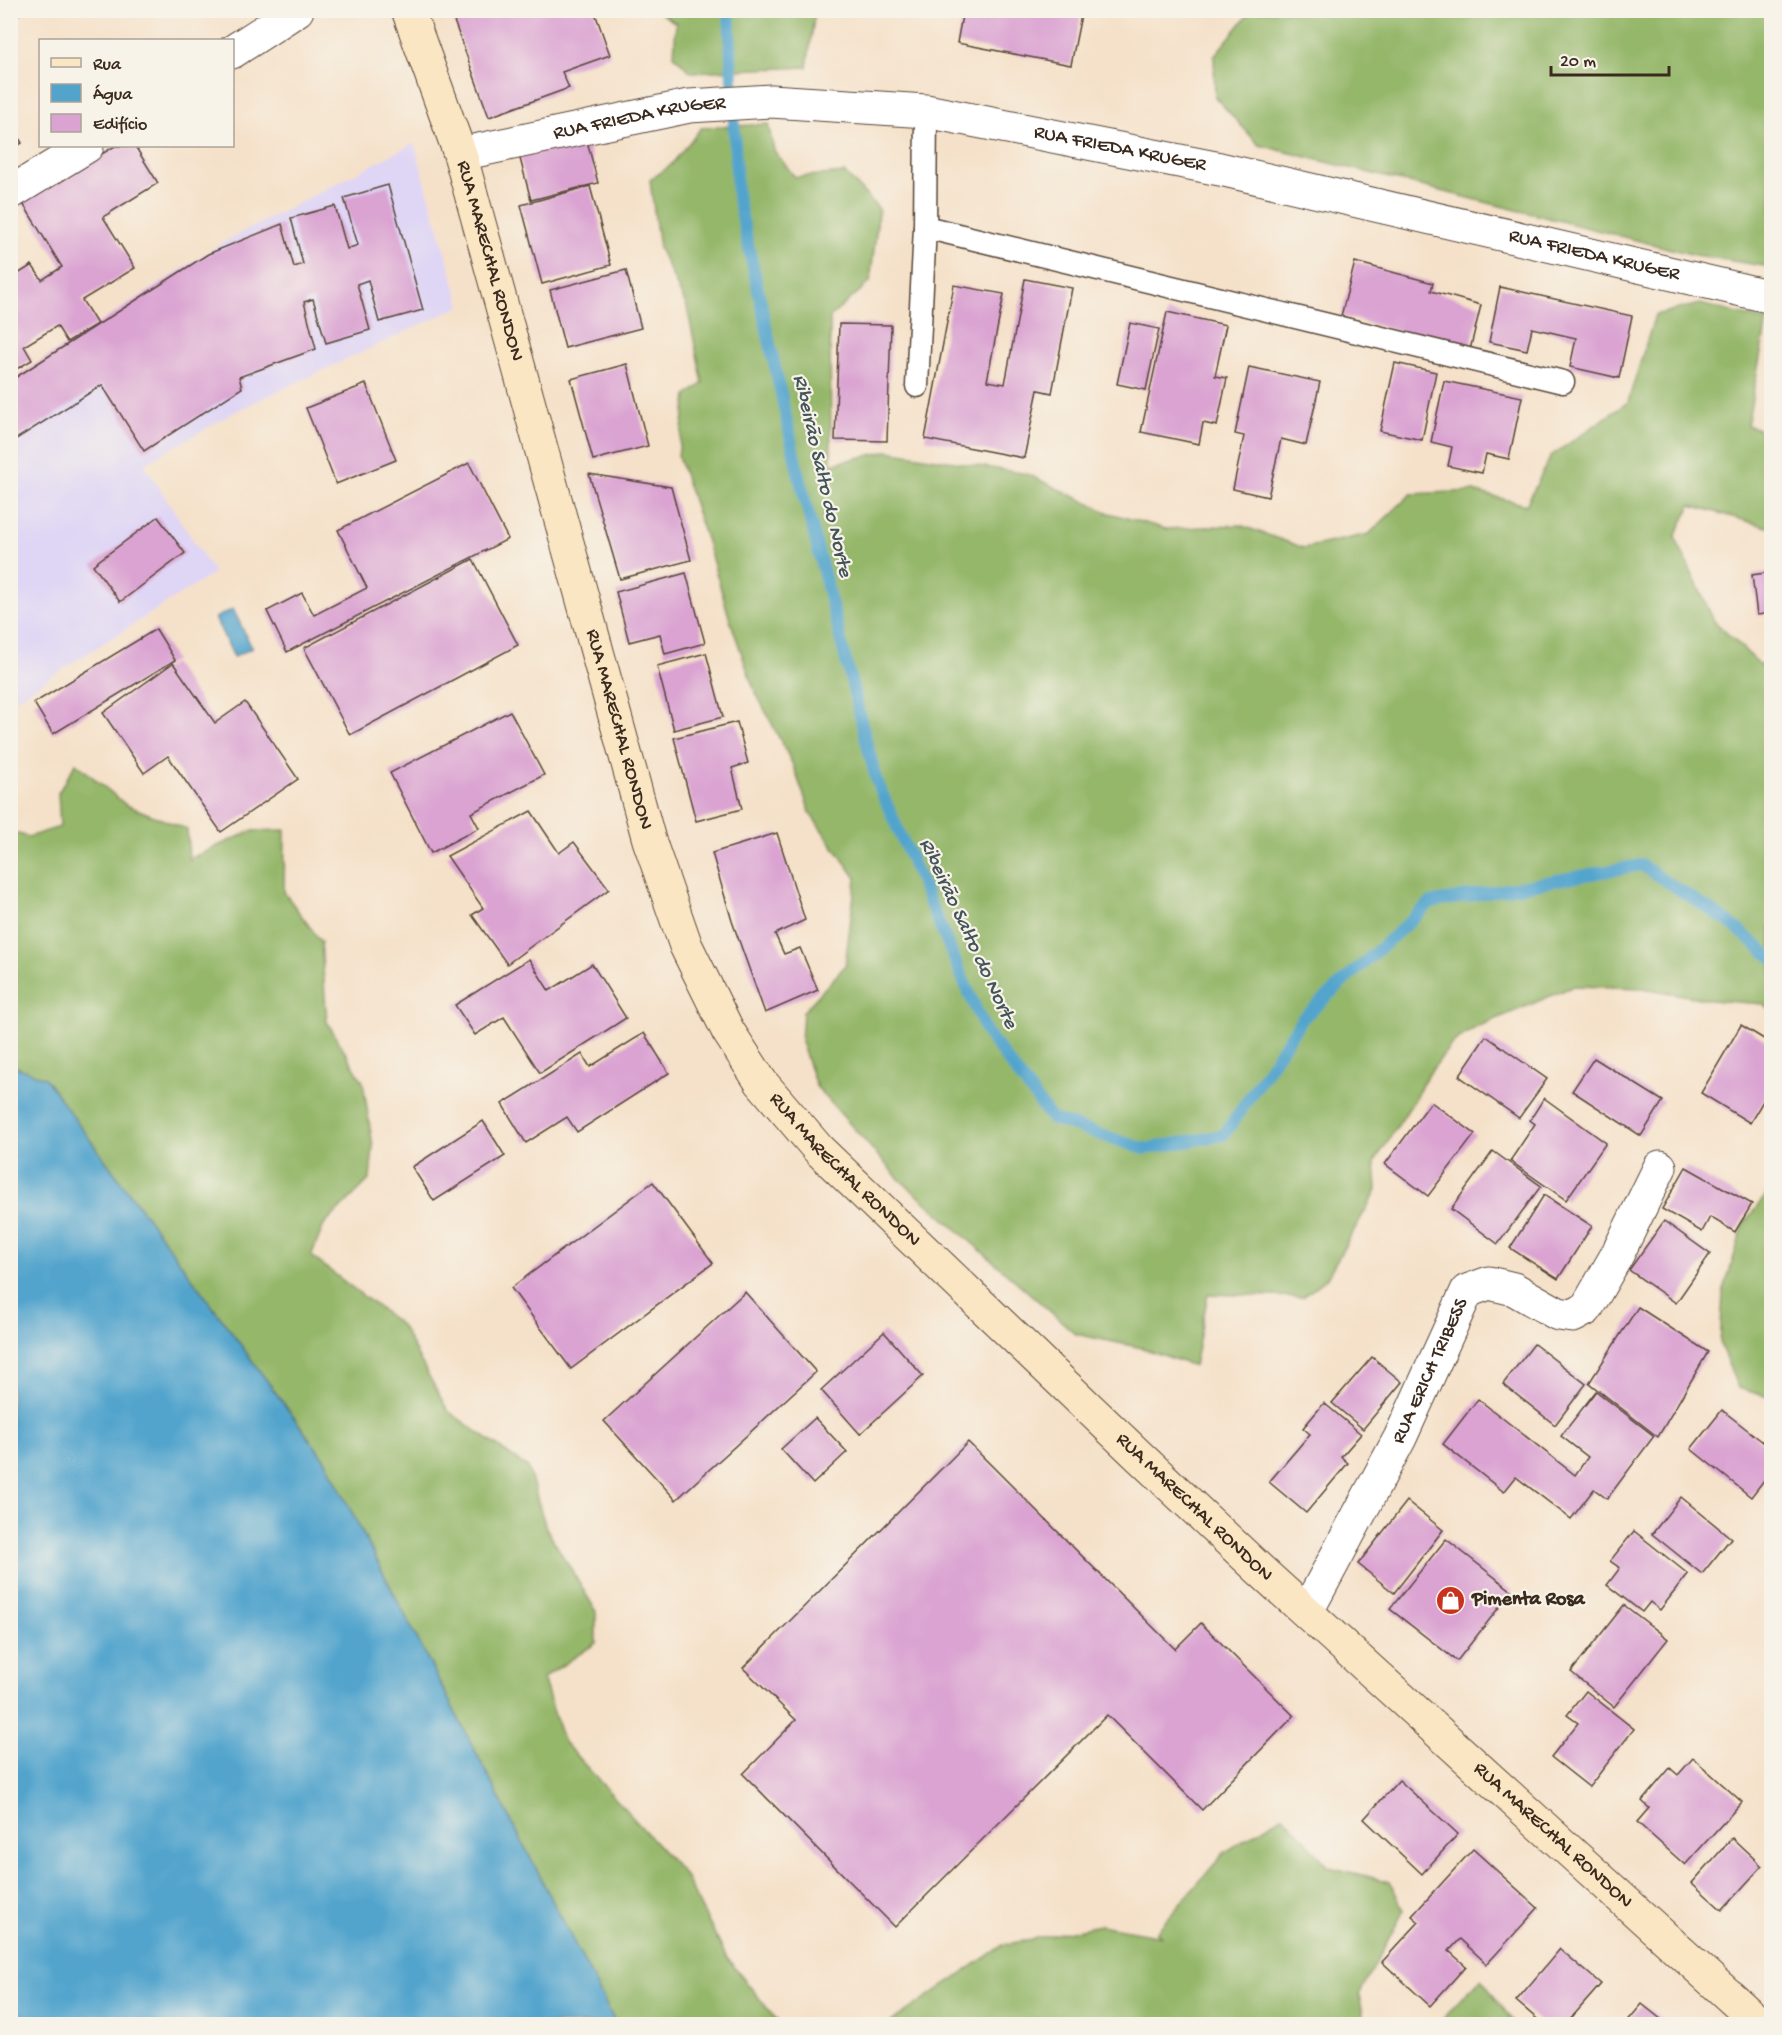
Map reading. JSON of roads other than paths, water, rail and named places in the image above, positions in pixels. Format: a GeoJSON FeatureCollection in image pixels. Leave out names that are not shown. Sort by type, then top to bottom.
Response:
{"type":"FeatureCollection","features":[{"type":"Feature","properties":{"kind":"main road","name":"RUA MARECHAL RONDON"},"geometry":{"type":"LineString","coordinates":[[408,10],[460,154],[649,840],[686,946],[728,1031],[760,1082],[819,1150],[1140,1457],[1760,2025]]}},
{"type":"Feature","properties":{"kind":"street"},"geometry":{"type":"LineString","coordinates":[[234,51],[297,10]]}},
{"type":"Feature","properties":{"kind":"street","name":"RUA FRIEDA KRUGER"},"geometry":{"type":"LineString","coordinates":[[460,154],[689,106],[771,101],[926,111],[1220,169],[1772,297]]}},
{"type":"Feature","properties":{"kind":"street"},"geometry":{"type":"LineString","coordinates":[[10,193],[85,147]]}},
{"type":"Feature","properties":{"kind":"street","name":"RUA ERICH TRIBESS"},"geometry":{"type":"LineString","coordinates":[[1307,1611],[1400,1438],[1467,1291],[1489,1283],[1514,1289],[1558,1314],[1573,1316],[1586,1309],[1617,1255],[1660,1167]]}},
{"type":"Feature","properties":{"kind":"lane"},"geometry":{"type":"LineString","coordinates":[[917,386],[926,111]]}},
{"type":"Feature","properties":{"kind":"lane"},"geometry":{"type":"LineString","coordinates":[[924,227],[1563,382]]}},
{"type":"Feature","properties":{"kind":"water"},"geometry":{"type":"Polygon","coordinates":[[[233,609],[252,648],[234,657],[215,618],[233,609]]]}},
{"type":"Feature","properties":{"kind":"water"},"geometry":{"type":"Polygon","coordinates":[[[11,1065],[45,1078],[325,1460],[616,2024],[11,2024],[11,1065]]]}},
{"type":"Feature","properties":{"kind":"waterway","name":"Ribeirão Salto do Norte"},"geometry":{"type":"LineString","coordinates":[[729,10],[737,194],[799,476],[876,779],[986,1032],[1052,1119],[1145,1149],[1224,1135],[1302,1019],[1430,903],[1641,865],[1729,922],[1772,958]]}},
{"type":"Feature","properties":{"kind":"place","name":"Pimenta Rosa"},"geometry":{"type":"Point","coordinates":[1451,1600]}}]}
